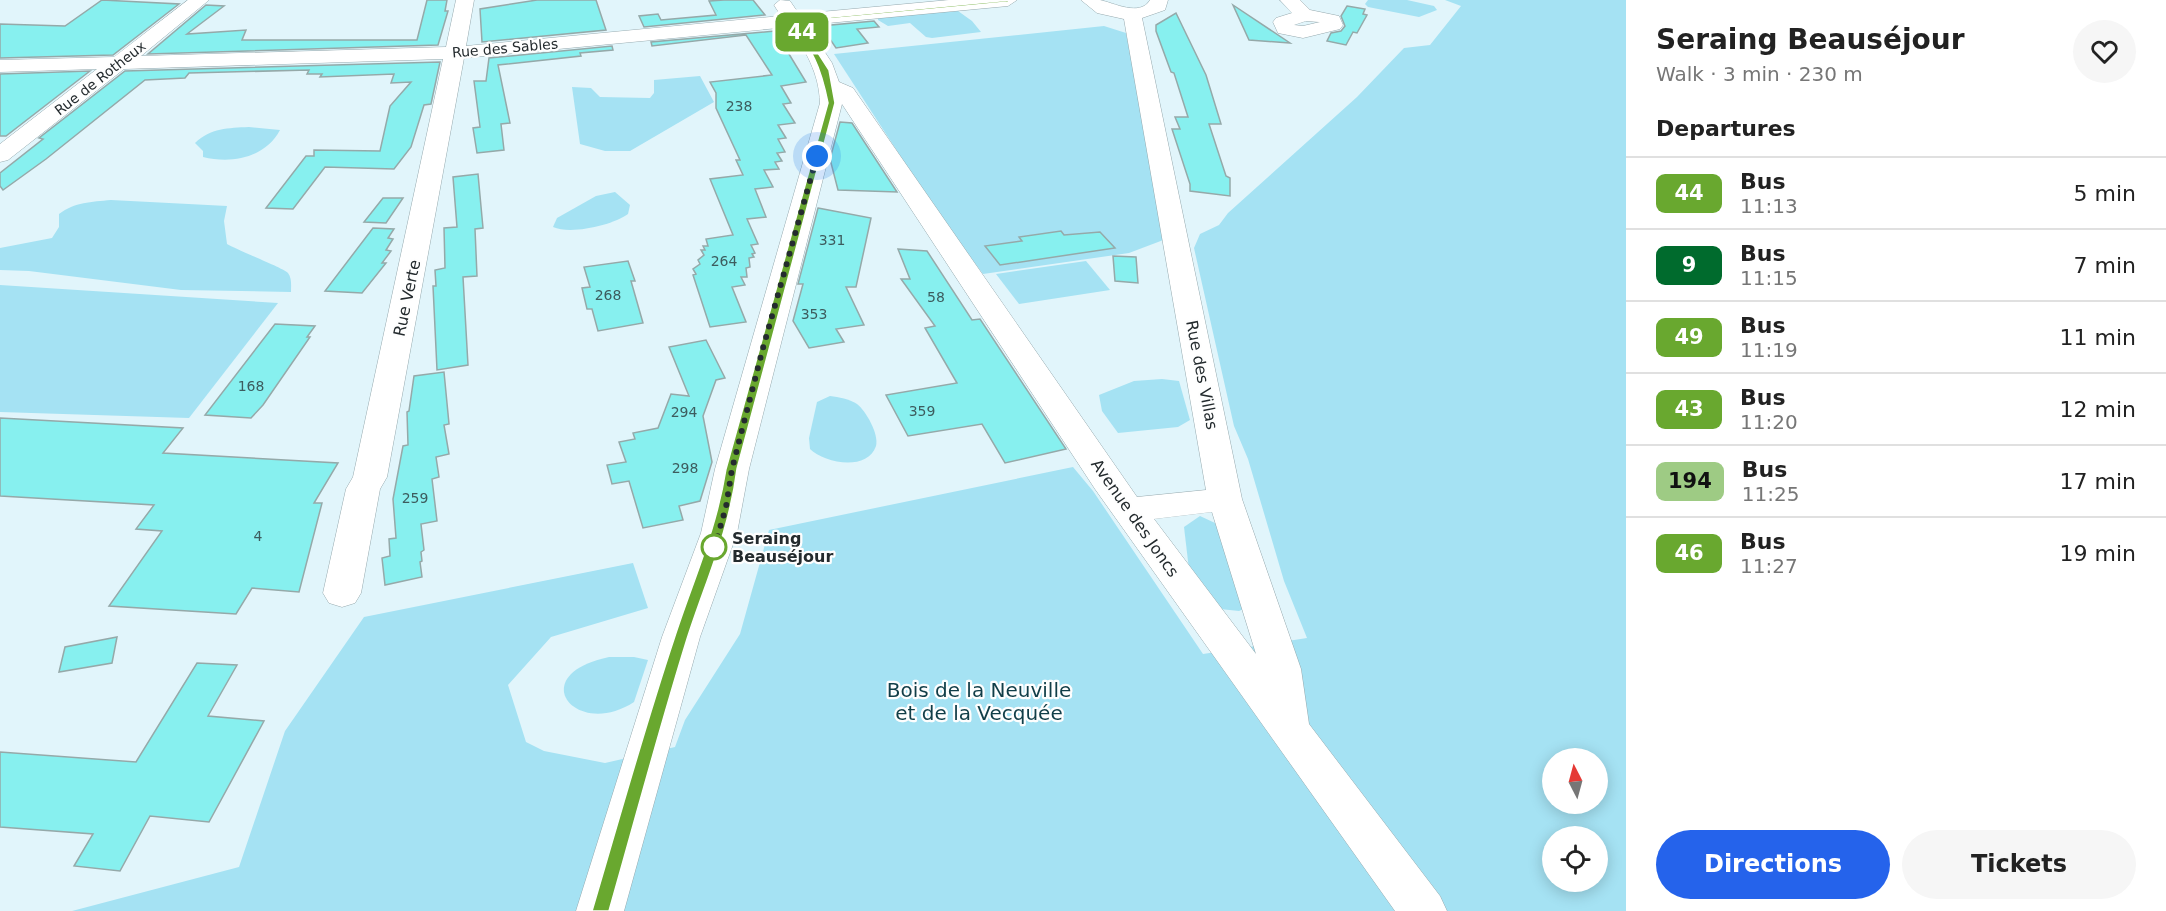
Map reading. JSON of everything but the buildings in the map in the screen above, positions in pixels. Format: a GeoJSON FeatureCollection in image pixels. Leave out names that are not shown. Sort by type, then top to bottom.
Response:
{"type":"FeatureCollection","features":[{"type":"Feature","properties":{"kind":"street","name":"Rue de Rotheux"},"geometry":{"type":"LineString","coordinates":[[0,155],[200,0]]}},
{"type":"Feature","properties":{"kind":"street","name":"Rue Verte"},"geometry":{"type":"LineString","coordinates":[[342,593],[363,489],[370,477],[465,0]]}},
{"type":"Feature","properties":{"kind":"street","name":"Avenue des Joncs"},"geometry":{"type":"LineString","coordinates":[[780,0],[816,53],[840,106],[1128,510],[1422,911]]}},
{"type":"Feature","properties":{"kind":"street","name":"Rue des Sables"},"geometry":{"type":"LineString","coordinates":[[0,66],[455,53],[1008,0]]}},
{"type":"Feature","properties":{"kind":"street"},"geometry":{"type":"LineString","coordinates":[[1090,0],[1109,10],[1132,13],[1153,9],[1158,6],[1159,0]]}},
{"type":"Feature","properties":{"kind":"street"},"geometry":{"type":"LineString","coordinates":[[1289,0],[1305,15]]}},
{"type":"Feature","properties":{"kind":"street","name":"Rue des Villas"},"geometry":{"type":"LineString","coordinates":[[1132,13],[1225,499],[1281,669],[1290,732]]}},
{"type":"Feature","properties":{"kind":"street"},"geometry":{"type":"LineString","coordinates":[[600,911],[681,637],[707,570],[726,507],[732,469],[763,348],[840,106]]}},
{"type":"Feature","properties":{"kind":"street"},"geometry":{"type":"LineString","coordinates":[[1128,510],[1225,499]]}},
{"type":"Feature","properties":{"kind":"green space"},"geometry":{"type":"Polygon","coordinates":[[[1368,0],[1407,0],[1434,6],[1437,10],[1419,17],[1368,7],[1365,4],[1368,0]]]}},
{"type":"Feature","properties":{"kind":"green space","name":"Bois de la Neuville et de la Vecquée"},"geometry":{"type":"Polygon","coordinates":[[[1445,0],[1626,0],[1626,911],[72,911],[239,867],[285,731],[364,617],[633,563],[648,608],[551,637],[508,685],[526,742],[544,751],[605,763],[675,747],[685,720],[740,634],[769,530],[1073,467],[1093,491],[1203,654],[1307,638],[1284,581],[1248,459],[1234,426],[1194,248],[1200,234],[1219,225],[1228,213],[1357,97],[1404,48],[1430,45],[1461,6],[1445,0]]]}},
{"type":"Feature","properties":{"kind":"green space"},"geometry":{"type":"Polygon","coordinates":[[[958,11],[972,21],[981,32],[932,38],[926,37],[910,23],[888,26],[878,20],[878,17],[958,11]]]}},
{"type":"Feature","properties":{"kind":"green space"},"geometry":{"type":"Polygon","coordinates":[[[1104,26],[1126,33],[1166,239],[1129,253],[983,274],[940,217],[834,54],[1104,26]]]}},
{"type":"Feature","properties":{"kind":"green space"},"geometry":{"type":"Polygon","coordinates":[[[700,76],[714,102],[630,151],[605,151],[580,144],[572,87],[591,88],[600,97],[650,98],[654,93],[654,80],[700,76]]]}},
{"type":"Feature","properties":{"kind":"green space"},"geometry":{"type":"Polygon","coordinates":[[[249,127],[280,130],[266,147],[257,153],[236,159],[203,157],[203,151],[195,143],[207,134],[249,127]]]}},
{"type":"Feature","properties":{"kind":"green space"},"geometry":{"type":"Polygon","coordinates":[[[615,192],[630,205],[628,214],[621,218],[592,228],[570,230],[553,227],[557,218],[596,196],[615,192]]]}},
{"type":"Feature","properties":{"kind":"green space"},"geometry":{"type":"Polygon","coordinates":[[[111,200],[227,206],[224,221],[227,244],[288,273],[291,292],[181,290],[29,271],[0,270],[0,248],[52,238],[59,227],[59,214],[65,210],[84,203],[111,200]]]}},
{"type":"Feature","properties":{"kind":"green space"},"geometry":{"type":"Polygon","coordinates":[[[1086,261],[1110,290],[1019,304],[996,274],[1086,261]]]}},
{"type":"Feature","properties":{"kind":"green space"},"geometry":{"type":"Polygon","coordinates":[[[0,285],[278,303],[189,418],[0,412],[0,285]]]}},
{"type":"Feature","properties":{"kind":"green space"},"geometry":{"type":"Polygon","coordinates":[[[1162,379],[1179,381],[1190,420],[1178,427],[1118,433],[1102,411],[1099,395],[1134,381],[1162,379]]]}},
{"type":"Feature","properties":{"kind":"green space"},"geometry":{"type":"Polygon","coordinates":[[[830,396],[844,398],[857,404],[871,423],[876,435],[876,446],[864,459],[855,462],[835,461],[816,454],[810,449],[809,438],[817,402],[830,396]]]}},
{"type":"Feature","properties":{"kind":"green space"},"geometry":{"type":"Polygon","coordinates":[[[1200,516],[1215,523],[1220,531],[1246,608],[1239,611],[1220,609],[1190,578],[1184,527],[1200,516]]]}},
{"type":"Feature","properties":{"kind":"green space"},"geometry":{"type":"Polygon","coordinates":[[[609,657],[634,657],[648,660],[634,702],[613,712],[594,714],[578,709],[568,700],[564,689],[568,677],[583,666],[609,657]]]}},
{"type":"Feature","properties":{"kind":"bus line","name":"44"},"geometry":{"type":"LineString","coordinates":[[600,911],[681,637],[707,570],[726,507],[732,469],[763,348],[829,116],[832,97],[825,70],[794,21],[1008,0]]}},
{"type":"Feature","properties":{"kind":"place","name":"Seraing Beauséjour"},"geometry":{"type":"Point","coordinates":[714,547]}},
{"type":"Feature","properties":{"kind":"route"},"geometry":{"type":"LineString","coordinates":[[714,547],[713,552],[726,507],[732,469],[763,348],[817,156]]}}]}
